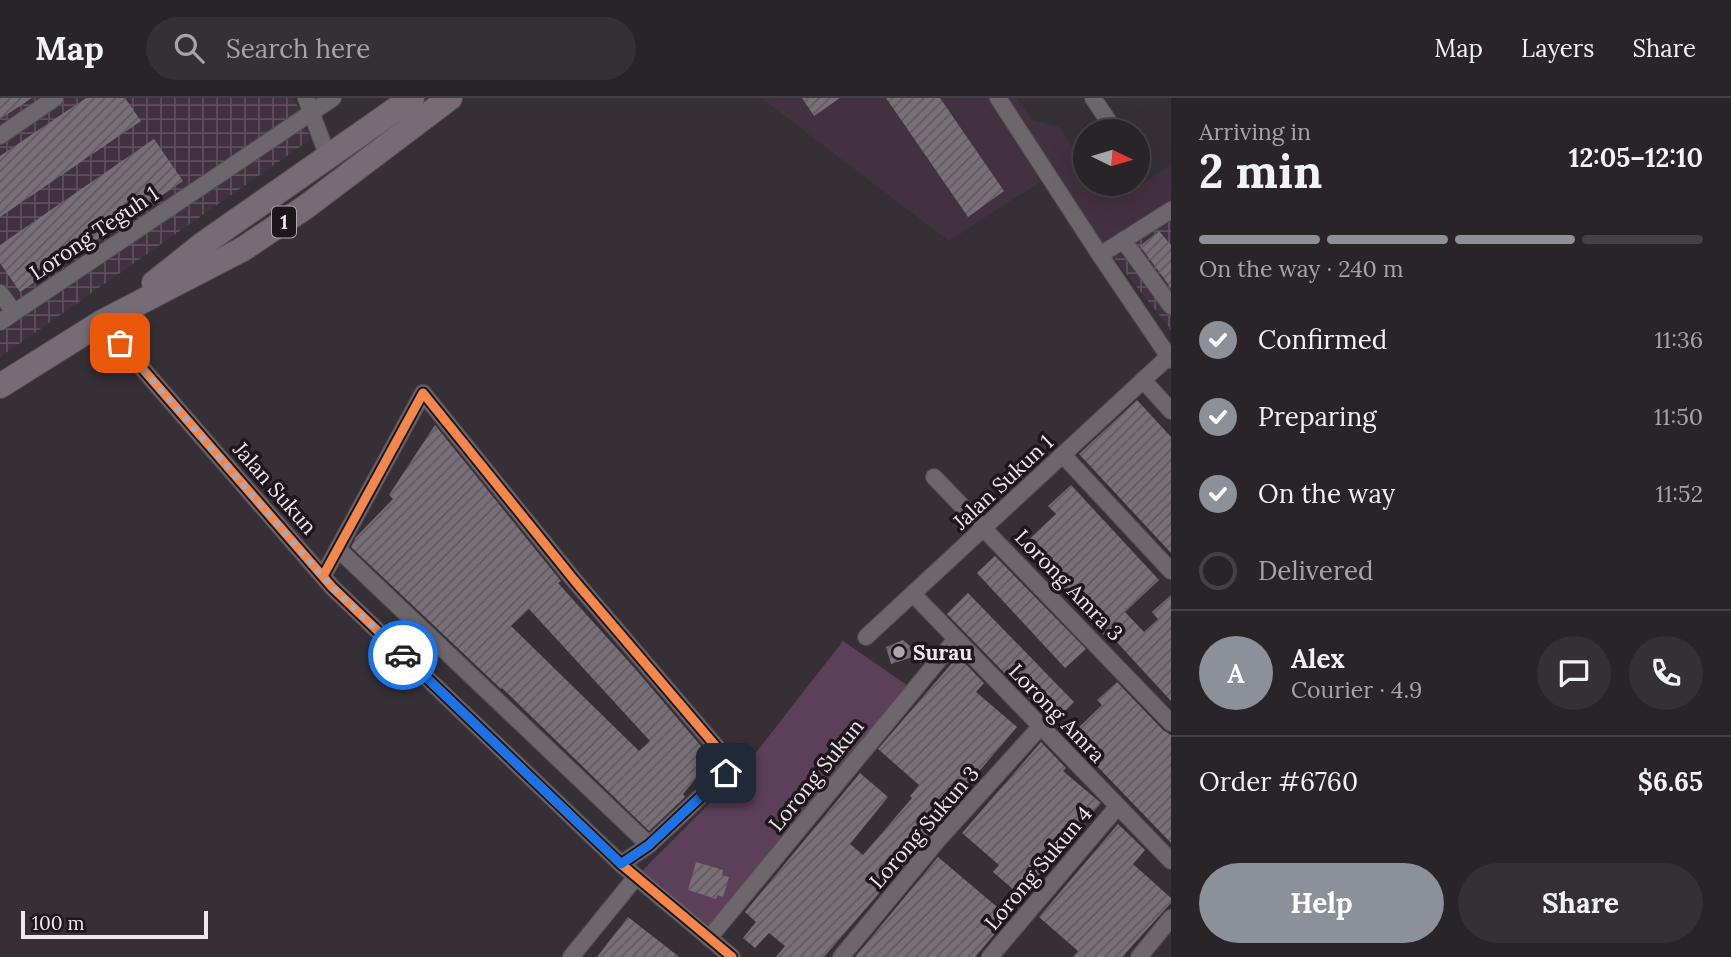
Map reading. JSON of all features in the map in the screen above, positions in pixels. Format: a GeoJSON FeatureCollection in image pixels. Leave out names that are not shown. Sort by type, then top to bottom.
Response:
{"type":"FeatureCollection","features":[{"type":"Feature","properties":{"kind":"highway","name":"1"},"geometry":{"type":"LineString","coordinates":[[102,322],[203,244],[412,98]]}},
{"type":"Feature","properties":{"kind":"highway","name":"1"},"geometry":{"type":"LineString","coordinates":[[0,386],[102,322],[243,249],[307,206],[450,98]]}},
{"type":"Feature","properties":{"kind":"highway"},"geometry":{"type":"LineString","coordinates":[[307,206],[330,170],[328,156]]}},
{"type":"Feature","properties":{"kind":"street"},"geometry":{"type":"LineString","coordinates":[[0,136],[55,98]]}},
{"type":"Feature","properties":{"kind":"street","name":"Lorong Teguh 1"},"geometry":{"type":"LineString","coordinates":[[0,322],[211,180],[309,105],[333,98]]}},
{"type":"Feature","properties":{"kind":"street"},"geometry":{"type":"LineString","coordinates":[[998,98],[1100,256],[1170,358]]}},
{"type":"Feature","properties":{"kind":"street"},"geometry":{"type":"LineString","coordinates":[[1093,98],[1107,119]]}},
{"type":"Feature","properties":{"kind":"street"},"geometry":{"type":"LineString","coordinates":[[309,105],[328,156]]}},
{"type":"Feature","properties":{"kind":"street"},"geometry":{"type":"LineString","coordinates":[[1100,256],[1171,210]]}},
{"type":"Feature","properties":{"kind":"street"},"geometry":{"type":"LineString","coordinates":[[1123,240],[1171,306]]}},
{"type":"Feature","properties":{"kind":"street"},"geometry":{"type":"LineString","coordinates":[[0,293],[14,312]]}},
{"type":"Feature","properties":{"kind":"street","name":"Jalan Sukun"},"geometry":{"type":"LineString","coordinates":[[102,322],[323,576],[636,877]]}},
{"type":"Feature","properties":{"kind":"street","name":"Jalan Sukun 1"},"geometry":{"type":"LineString","coordinates":[[866,638],[1143,380],[1170,358]]}},
{"type":"Feature","properties":{"kind":"street"},"geometry":{"type":"LineString","coordinates":[[1143,380],[1171,411]]}},
{"type":"Feature","properties":{"kind":"street"},"geometry":{"type":"LineString","coordinates":[[323,576],[423,393],[573,580],[725,757],[726,773],[649,845],[621,864]]}},
{"type":"Feature","properties":{"kind":"street"},"geometry":{"type":"LineString","coordinates":[[1063,455],[1171,571]]}},
{"type":"Feature","properties":{"kind":"street","name":"Lorong Amra 3"},"geometry":{"type":"LineString","coordinates":[[934,477],[1171,723]]}},
{"type":"Feature","properties":{"kind":"street"},"geometry":{"type":"LineString","coordinates":[[338,549],[649,845]]}},
{"type":"Feature","properties":{"kind":"street","name":"Lorong Amra"},"geometry":{"type":"LineString","coordinates":[[913,594],[1171,861]]}},
{"type":"Feature","properties":{"kind":"street","name":"Lorong Sukun"},"geometry":{"type":"LineString","coordinates":[[709,938],[956,639]]}},
{"type":"Feature","properties":{"kind":"street","name":"Lorong Sukun 3"},"geometry":{"type":"LineString","coordinates":[[841,957],[938,840],[1041,726]]}},
{"type":"Feature","properties":{"kind":"street","name":"Lorong Sukun 4"},"geometry":{"type":"LineString","coordinates":[[990,957],[1118,806]]}},
{"type":"Feature","properties":{"kind":"street"},"geometry":{"type":"LineString","coordinates":[[571,957],[636,877],[732,957]]}},
{"type":"Feature","properties":{"kind":"street"},"geometry":{"type":"LineString","coordinates":[[1139,957],[1171,918]]}},
{"type":"Feature","properties":{"kind":"shaded area"},"geometry":{"type":"Polygon","coordinates":[[[0,98],[294,98],[311,139],[0,357],[0,98]]]}},
{"type":"Feature","properties":{"kind":"shaded area"},"geometry":{"type":"Polygon","coordinates":[[[761,98],[1017,98],[1032,120],[1059,127],[1073,147],[1073,196],[1150,196],[1150,179],[1171,164],[1171,200],[1103,244],[1052,174],[949,241],[761,98]]]}},
{"type":"Feature","properties":{"kind":"shaded area"},"geometry":{"type":"Polygon","coordinates":[[[1171,200],[1171,330],[1103,244],[1171,200]]]}},
{"type":"Feature","properties":{"kind":"shaded area"},"geometry":{"type":"Polygon","coordinates":[[[843,641],[914,690],[709,938],[636,877],[741,772],[843,641]]]}},
{"type":"Feature","properties":{"kind":"building"},"geometry":{"type":"Polygon","coordinates":[[[0,98],[32,98],[0,119],[0,98]]]}},
{"type":"Feature","properties":{"kind":"building"},"geometry":{"type":"Polygon","coordinates":[[[86,98],[125,98],[141,121],[0,217],[0,156],[86,98]]]}},
{"type":"Feature","properties":{"kind":"building"},"geometry":{"type":"Polygon","coordinates":[[[802,98],[840,98],[814,116],[802,98]]]}},
{"type":"Feature","properties":{"kind":"building"},"geometry":{"type":"Polygon","coordinates":[[[886,98],[940,98],[1004,191],[968,217],[886,98]]]}},
{"type":"Feature","properties":{"kind":"building"},"geometry":{"type":"Polygon","coordinates":[[[154,139],[183,181],[20,292],[0,263],[0,245],[154,139]]]}},
{"type":"Feature","properties":{"kind":"building"},"geometry":{"type":"Polygon","coordinates":[[[1159,231],[1171,245],[1171,288],[1140,246],[1159,231]]]}},
{"type":"Feature","properties":{"kind":"building"},"geometry":{"type":"Polygon","coordinates":[[[1137,400],[1171,437],[1171,553],[1079,454],[1137,400]]]}},
{"type":"Feature","properties":{"kind":"building"},"geometry":{"type":"Polygon","coordinates":[[[435,425],[561,581],[558,583],[712,759],[683,794],[685,797],[649,831],[502,688],[351,547],[356,537],[393,499],[389,495],[435,425]],[[529,609],[511,626],[639,751],[650,741],[529,609]]]}},
{"type":"Feature","properties":{"kind":"building"},"geometry":{"type":"Polygon","coordinates":[[[1071,485],[1159,580],[1125,612],[1144,632],[1158,619],[1152,612],[1171,595],[1171,701],[1113,638],[1110,641],[1022,546],[1056,514],[1048,506],[1071,485]]]}},
{"type":"Feature","properties":{"kind":"building"},"geometry":{"type":"Polygon","coordinates":[[[995,556],[1086,649],[1065,668],[977,573],[995,556]]]}},
{"type":"Feature","properties":{"kind":"building"},"geometry":{"type":"Polygon","coordinates":[[[968,593],[1074,702],[1053,723],[947,614],[968,593]]]}},
{"type":"Feature","properties":{"kind":"building","name":"Surau"},"geometry":{"type":"Polygon","coordinates":[[[903,640],[910,646],[913,657],[891,664],[886,647],[903,640]]]}},
{"type":"Feature","properties":{"kind":"building"},"geometry":{"type":"Polygon","coordinates":[[[958,656],[984,683],[976,692],[1017,727],[929,830],[931,832],[925,840],[824,957],[776,957],[785,946],[769,933],[755,948],[743,938],[756,922],[745,912],[860,773],[888,797],[850,844],[863,855],[912,798],[910,796],[919,785],[878,749],[958,656]]]}},
{"type":"Feature","properties":{"kind":"building"},"geometry":{"type":"Polygon","coordinates":[[[1117,682],[1171,735],[1171,843],[1069,737],[1102,705],[1097,700],[1117,682]]]}},
{"type":"Feature","properties":{"kind":"building"},"geometry":{"type":"Polygon","coordinates":[[[1041,742],[1066,768],[1063,771],[1101,803],[1021,896],[993,872],[999,865],[962,833],[1041,742]]]}},
{"type":"Feature","properties":{"kind":"building"},"geometry":{"type":"Polygon","coordinates":[[[1118,824],[1145,850],[1133,864],[1171,898],[1171,903],[1122,957],[1073,957],[1078,951],[1039,917],[1118,824]]]}},
{"type":"Feature","properties":{"kind":"building"},"geometry":{"type":"Polygon","coordinates":[[[938,857],[1009,917],[975,957],[855,957],[938,857]]]}},
{"type":"Feature","properties":{"kind":"building"},"geometry":{"type":"Polygon","coordinates":[[[696,862],[723,870],[722,875],[729,877],[723,897],[717,895],[716,899],[688,890],[696,862]]]}},
{"type":"Feature","properties":{"kind":"building"},"geometry":{"type":"Polygon","coordinates":[[[628,917],[664,945],[679,957],[597,957],[628,917]]]}},
{"type":"Feature","properties":{"kind":"cycle path"},"geometry":{"type":"LineString","coordinates":[[102,322],[332,587],[621,864],[732,957]]}},
{"type":"Feature","properties":{"kind":"cycle path"},"geometry":{"type":"LineString","coordinates":[[323,576],[423,393],[574,580],[725,757],[726,773],[649,845],[621,864]]}},
{"type":"Feature","properties":{"kind":"way so far"},"geometry":{"type":"LineString","coordinates":[[120,343],[332,587],[403,655]]}},
{"type":"Feature","properties":{"kind":"place","name":"Surau"},"geometry":{"type":"Point","coordinates":[899,652]}},
{"type":"Feature","properties":{"kind":"route"},"geometry":{"type":"LineString","coordinates":[[403,655],[621,864],[649,845],[726,773]]}}]}
